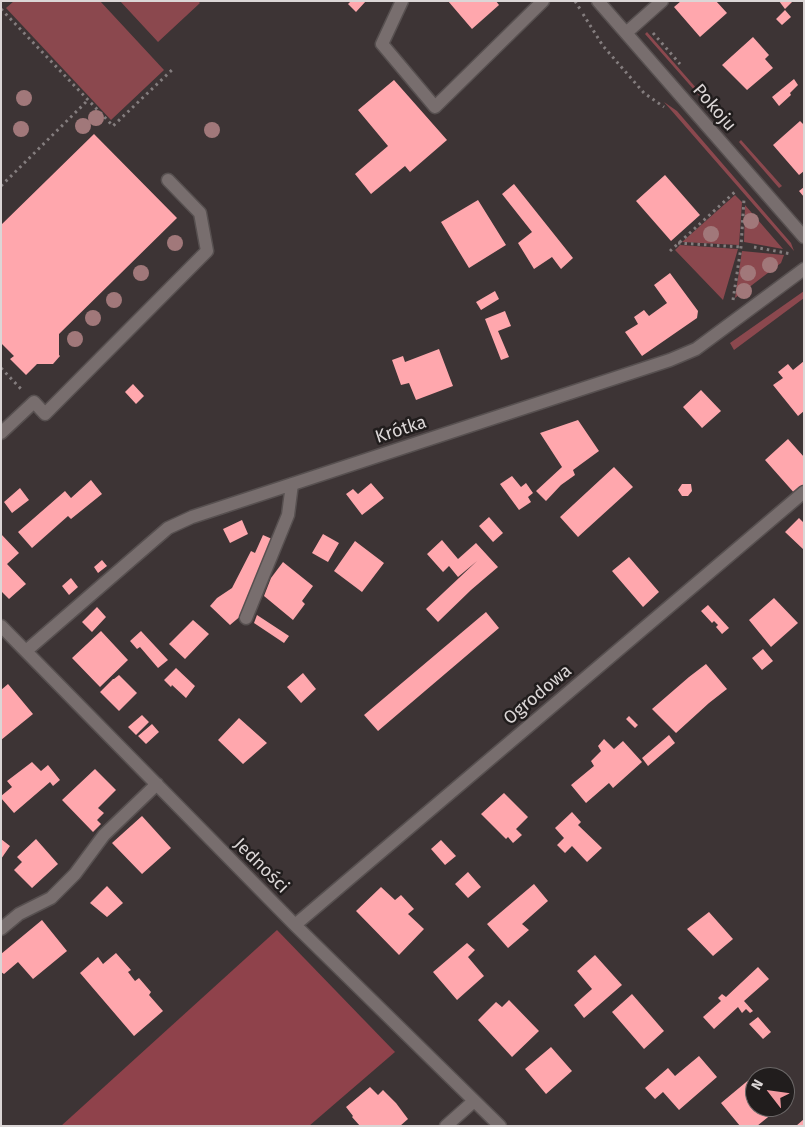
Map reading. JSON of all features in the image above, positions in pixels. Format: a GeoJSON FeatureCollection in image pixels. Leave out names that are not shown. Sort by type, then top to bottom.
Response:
{"type":"FeatureCollection","features":[{"type":"Feature","properties":{"kind":"street"},"geometry":{"type":"LineString","coordinates":[[402,1],[382,44],[435,107],[543,1]]}},
{"type":"Feature","properties":{"kind":"street","name":"Pokoju"},"geometry":{"type":"LineString","coordinates":[[598,1],[804,237]]}},
{"type":"Feature","properties":{"kind":"street"},"geometry":{"type":"LineString","coordinates":[[626,33],[662,1]]}},
{"type":"Feature","properties":{"kind":"street"},"geometry":{"type":"LineString","coordinates":[[1,433],[34,402],[45,414],[207,250],[200,213],[168,180]]}},
{"type":"Feature","properties":{"kind":"street","name":"Krótka"},"geometry":{"type":"LineString","coordinates":[[26,651],[168,528],[192,517],[670,360],[696,349],[804,269]]}},
{"type":"Feature","properties":{"kind":"street"},"geometry":{"type":"LineString","coordinates":[[246,618],[288,515],[292,484]]}},
{"type":"Feature","properties":{"kind":"street","name":"Ogrodowa"},"geometry":{"type":"LineString","coordinates":[[295,925],[804,492]]}},
{"type":"Feature","properties":{"kind":"street","name":"Jedności"},"geometry":{"type":"LineString","coordinates":[[1,626],[295,925],[500,1126]]}},
{"type":"Feature","properties":{"kind":"street"},"geometry":{"type":"LineString","coordinates":[[1,928],[19,914],[51,898],[75,874],[104,835],[157,784]]}},
{"type":"Feature","properties":{"kind":"street"},"geometry":{"type":"LineString","coordinates":[[446,1126],[474,1101]]}},
{"type":"Feature","properties":{"kind":"path"},"geometry":{"type":"LineString","coordinates":[[575,1],[603,46],[644,93]]}},
{"type":"Feature","properties":{"kind":"path"},"geometry":{"type":"LineString","coordinates":[[1,9],[113,126],[174,68]]}},
{"type":"Feature","properties":{"kind":"path"},"geometry":{"type":"LineString","coordinates":[[1,186],[88,100]]}},
{"type":"Feature","properties":{"kind":"path"},"geometry":{"type":"LineString","coordinates":[[670,251],[737,190]]}},
{"type":"Feature","properties":{"kind":"path"},"geometry":{"type":"LineString","coordinates":[[740,298],[732,304],[741,247],[744,199]]}},
{"type":"Feature","properties":{"kind":"path"},"geometry":{"type":"LineString","coordinates":[[678,243],[741,247]]}},
{"type":"Feature","properties":{"kind":"path"},"geometry":{"type":"LineString","coordinates":[[754,247],[792,254],[788,260]]}},
{"type":"Feature","properties":{"kind":"path"},"geometry":{"type":"LineString","coordinates":[[1,368],[34,402]]}},
{"type":"Feature","properties":{"kind":"shaded area"},"geometry":{"type":"Polygon","coordinates":[[[14,1],[100,1],[164,70],[111,120],[6,8],[14,1]]]}},
{"type":"Feature","properties":{"kind":"shaded area"},"geometry":{"type":"Polygon","coordinates":[[[120,1],[198,1],[200,3],[158,42],[120,1]]]}},
{"type":"Feature","properties":{"kind":"shaded area"},"geometry":{"type":"Polygon","coordinates":[[[647,32],[719,114],[717,116],[645,34],[647,32]]]}},
{"type":"Feature","properties":{"kind":"shaded area"},"geometry":{"type":"Polygon","coordinates":[[[664,102],[677,111],[791,243],[794,251],[664,102]]]}},
{"type":"Feature","properties":{"kind":"shaded area"},"geometry":{"type":"Polygon","coordinates":[[[741,140],[782,186],[779,188],[739,142],[741,140]]]}},
{"type":"Feature","properties":{"kind":"shaded area"},"geometry":{"type":"Polygon","coordinates":[[[735,195],[742,202],[739,245],[682,242],[735,195]]]}},
{"type":"Feature","properties":{"kind":"shaded area"},"geometry":{"type":"Polygon","coordinates":[[[745,205],[783,249],[744,242],[745,205]]]}},
{"type":"Feature","properties":{"kind":"shaded area"},"geometry":{"type":"Polygon","coordinates":[[[680,245],[738,249],[723,300],[675,250],[680,245]]]}},
{"type":"Feature","properties":{"kind":"shaded area"},"geometry":{"type":"Polygon","coordinates":[[[742,251],[784,255],[781,263],[735,298],[742,251]]]}},
{"type":"Feature","properties":{"kind":"shaded area"},"geometry":{"type":"Polygon","coordinates":[[[804,291],[804,298],[734,350],[730,343],[804,291]]]}},
{"type":"Feature","properties":{"kind":"shaded area"},"geometry":{"type":"Polygon","coordinates":[[[277,930],[395,1052],[309,1126],[61,1126],[277,930]]]}},
{"type":"Feature","properties":{"kind":"building"},"geometry":{"type":"Polygon","coordinates":[[[351,1],[366,1],[356,12],[348,4],[351,1]]]}},
{"type":"Feature","properties":{"kind":"building"},"geometry":{"type":"Polygon","coordinates":[[[448,1],[496,1],[499,5],[472,29],[448,1]]]}},
{"type":"Feature","properties":{"kind":"building"},"geometry":{"type":"Polygon","coordinates":[[[681,1],[716,1],[727,13],[700,37],[674,7],[681,1]]]}},
{"type":"Feature","properties":{"kind":"building"},"geometry":{"type":"Polygon","coordinates":[[[779,1],[793,1],[785,9],[779,1]]]}},
{"type":"Feature","properties":{"kind":"building"},"geometry":{"type":"Polygon","coordinates":[[[785,10],[791,17],[782,25],[776,19],[785,10]]]}},
{"type":"Feature","properties":{"kind":"building"},"geometry":{"type":"Polygon","coordinates":[[[753,37],[769,55],[765,59],[773,68],[747,90],[722,65],[753,37]]]}},
{"type":"Feature","properties":{"kind":"building"},"geometry":{"type":"Polygon","coordinates":[[[794,79],[798,85],[790,93],[791,95],[779,106],[772,97],[794,79]]]}},
{"type":"Feature","properties":{"kind":"building"},"geometry":{"type":"Polygon","coordinates":[[[394,80],[447,140],[410,172],[405,166],[371,194],[355,174],[388,146],[358,110],[394,80]]]}},
{"type":"Feature","properties":{"kind":"building"},"geometry":{"type":"Polygon","coordinates":[[[800,121],[804,125],[804,171],[799,175],[773,145],[800,121]]]}},
{"type":"Feature","properties":{"kind":"building"},"geometry":{"type":"Polygon","coordinates":[[[94,134],[177,218],[59,334],[60,356],[53,364],[37,364],[26,375],[10,359],[14,356],[1,343],[1,225],[94,134]]]}},
{"type":"Feature","properties":{"kind":"building"},"geometry":{"type":"Polygon","coordinates":[[[665,175],[700,215],[671,241],[636,201],[665,175]]]}},
{"type":"Feature","properties":{"kind":"building"},"geometry":{"type":"Polygon","coordinates":[[[514,184],[573,258],[561,269],[552,257],[534,269],[518,243],[532,232],[502,194],[514,184]]]}},
{"type":"Feature","properties":{"kind":"building"},"geometry":{"type":"Polygon","coordinates":[[[804,187],[804,197],[799,191],[804,187]]]}},
{"type":"Feature","properties":{"kind":"building"},"geometry":{"type":"Polygon","coordinates":[[[478,200],[506,245],[469,268],[441,222],[478,200]]]}},
{"type":"Feature","properties":{"kind":"building"},"geometry":{"type":"Polygon","coordinates":[[[670,273],[698,311],[697,318],[642,356],[625,332],[638,324],[634,317],[644,310],[649,316],[667,303],[654,285],[670,273]]]}},
{"type":"Feature","properties":{"kind":"building"},"geometry":{"type":"Polygon","coordinates":[[[495,291],[499,299],[481,310],[476,302],[495,291]]]}},
{"type":"Feature","properties":{"kind":"building"},"geometry":{"type":"Polygon","coordinates":[[[505,311],[511,326],[498,331],[509,357],[501,360],[485,319],[505,311]]]}},
{"type":"Feature","properties":{"kind":"building"},"geometry":{"type":"Polygon","coordinates":[[[439,349],[453,386],[416,400],[409,383],[401,385],[392,360],[403,356],[405,362],[439,349]]]}},
{"type":"Feature","properties":{"kind":"building"},"geometry":{"type":"Polygon","coordinates":[[[804,361],[804,411],[798,416],[773,385],[783,378],[778,372],[788,364],[793,370],[804,361]]]}},
{"type":"Feature","properties":{"kind":"building"},"geometry":{"type":"Polygon","coordinates":[[[133,384],[144,396],[136,404],[125,392],[133,384]]]}},
{"type":"Feature","properties":{"kind":"building"},"geometry":{"type":"Polygon","coordinates":[[[701,390],[721,411],[702,428],[683,407],[701,390]]]}},
{"type":"Feature","properties":{"kind":"building"},"geometry":{"type":"Polygon","coordinates":[[[578,420],[599,451],[573,470],[575,475],[561,485],[546,501],[536,491],[562,467],[540,433],[578,420]]]}},
{"type":"Feature","properties":{"kind":"building"},"geometry":{"type":"Polygon","coordinates":[[[788,439],[804,457],[804,487],[796,495],[765,460],[788,439]]]}},
{"type":"Feature","properties":{"kind":"building"},"geometry":{"type":"Polygon","coordinates":[[[614,467],[633,487],[578,537],[560,517],[614,467]]]}},
{"type":"Feature","properties":{"kind":"building"},"geometry":{"type":"Polygon","coordinates":[[[512,476],[521,487],[526,483],[533,493],[528,497],[531,502],[519,510],[500,484],[512,476]]]}},
{"type":"Feature","properties":{"kind":"building"},"geometry":{"type":"Polygon","coordinates":[[[91,480],[102,494],[71,519],[68,516],[32,548],[18,532],[65,491],[71,498],[91,480]]]}},
{"type":"Feature","properties":{"kind":"building"},"geometry":{"type":"Polygon","coordinates":[[[371,483],[384,498],[362,515],[346,494],[353,489],[358,494],[371,483]]]}},
{"type":"Feature","properties":{"kind":"building"},"geometry":{"type":"Polygon","coordinates":[[[682,484],[691,484],[692,491],[688,496],[682,496],[678,490],[682,484]]]}},
{"type":"Feature","properties":{"kind":"building"},"geometry":{"type":"Polygon","coordinates":[[[20,488],[29,500],[12,513],[4,502],[20,488]]]}},
{"type":"Feature","properties":{"kind":"building"},"geometry":{"type":"Polygon","coordinates":[[[489,517],[503,533],[493,542],[479,526],[489,517]]]}},
{"type":"Feature","properties":{"kind":"building"},"geometry":{"type":"Polygon","coordinates":[[[799,518],[804,523],[804,550],[785,532],[799,518]]]}},
{"type":"Feature","properties":{"kind":"building"},"geometry":{"type":"Polygon","coordinates":[[[242,520],[248,534],[230,543],[223,529],[242,520]]]}},
{"type":"Feature","properties":{"kind":"building"},"geometry":{"type":"Polygon","coordinates":[[[1,534],[19,553],[7,564],[26,584],[9,599],[1,591],[1,534]]]}},
{"type":"Feature","properties":{"kind":"building"},"geometry":{"type":"Polygon","coordinates":[[[323,534],[339,543],[328,562],[312,553],[323,534]]]}},
{"type":"Feature","properties":{"kind":"building"},"geometry":{"type":"Polygon","coordinates":[[[263,535],[272,539],[243,614],[230,625],[210,606],[217,598],[232,588],[251,551],[255,553],[263,535]]]}},
{"type":"Feature","properties":{"kind":"building"},"geometry":{"type":"Polygon","coordinates":[[[442,540],[458,559],[476,543],[498,567],[438,622],[426,609],[477,561],[458,577],[449,566],[443,572],[427,554],[442,540]]]}},
{"type":"Feature","properties":{"kind":"building"},"geometry":{"type":"Polygon","coordinates":[[[355,541],[384,563],[362,592],[334,571],[355,541]]]}},
{"type":"Feature","properties":{"kind":"building"},"geometry":{"type":"Polygon","coordinates":[[[629,557],[659,592],[643,607],[612,571],[629,557]]]}},
{"type":"Feature","properties":{"kind":"building"},"geometry":{"type":"Polygon","coordinates":[[[102,560],[107,566],[98,573],[94,567],[102,560]]]}},
{"type":"Feature","properties":{"kind":"building"},"geometry":{"type":"Polygon","coordinates":[[[283,562],[313,586],[302,601],[305,604],[293,620],[264,596],[271,578],[283,562]]]}},
{"type":"Feature","properties":{"kind":"building"},"geometry":{"type":"Polygon","coordinates":[[[71,578],[78,587],[69,595],[62,586],[71,578]]]}},
{"type":"Feature","properties":{"kind":"building"},"geometry":{"type":"Polygon","coordinates":[[[774,598],[798,623],[771,647],[749,620],[774,598]]]}},
{"type":"Feature","properties":{"kind":"building"},"geometry":{"type":"Polygon","coordinates":[[[708,605],[729,628],[722,634],[716,627],[718,625],[714,621],[712,623],[701,611],[708,605]]]}},
{"type":"Feature","properties":{"kind":"building"},"geometry":{"type":"Polygon","coordinates":[[[97,607],[106,617],[92,632],[82,622],[97,607]]]}},
{"type":"Feature","properties":{"kind":"building"},"geometry":{"type":"Polygon","coordinates":[[[486,612],[499,628],[378,731],[364,715],[486,612]]]}},
{"type":"Feature","properties":{"kind":"building"},"geometry":{"type":"Polygon","coordinates":[[[257,615],[289,636],[284,643],[254,623],[257,615]]]}},
{"type":"Feature","properties":{"kind":"building"},"geometry":{"type":"Polygon","coordinates":[[[193,620],[209,634],[185,659],[169,644],[193,620]]]}},
{"type":"Feature","properties":{"kind":"building"},"geometry":{"type":"Polygon","coordinates":[[[101,631],[128,660],[100,687],[72,658],[101,631]]]}},
{"type":"Feature","properties":{"kind":"building"},"geometry":{"type":"Polygon","coordinates":[[[141,631],[168,660],[158,668],[140,647],[137,649],[130,641],[141,631]]]}},
{"type":"Feature","properties":{"kind":"building"},"geometry":{"type":"Polygon","coordinates":[[[763,649],[773,661],[762,670],[752,658],[763,649]]]}},
{"type":"Feature","properties":{"kind":"building"},"geometry":{"type":"Polygon","coordinates":[[[706,664],[727,689],[676,733],[652,709],[706,664]]]}},
{"type":"Feature","properties":{"kind":"building"},"geometry":{"type":"Polygon","coordinates":[[[176,668],[195,686],[186,698],[164,680],[176,668]]]}},
{"type":"Feature","properties":{"kind":"building"},"geometry":{"type":"Polygon","coordinates":[[[303,673],[316,689],[301,703],[287,687],[303,673]]]}},
{"type":"Feature","properties":{"kind":"building"},"geometry":{"type":"Polygon","coordinates":[[[119,675],[137,693],[119,711],[100,692],[119,675]]]}},
{"type":"Feature","properties":{"kind":"building"},"geometry":{"type":"Polygon","coordinates":[[[8,684],[33,714],[1,740],[1,690],[8,684]]]}},
{"type":"Feature","properties":{"kind":"building"},"geometry":{"type":"Polygon","coordinates":[[[142,715],[149,722],[136,735],[128,727],[142,715]]]}},
{"type":"Feature","properties":{"kind":"building"},"geometry":{"type":"Polygon","coordinates":[[[629,716],[638,725],[635,728],[626,719],[629,716]]]}},
{"type":"Feature","properties":{"kind":"building"},"geometry":{"type":"Polygon","coordinates":[[[239,718],[267,743],[243,764],[218,740],[239,718]]]}},
{"type":"Feature","properties":{"kind":"building"},"geometry":{"type":"Polygon","coordinates":[[[152,724],[159,732],[146,744],[138,736],[152,724]]]}},
{"type":"Feature","properties":{"kind":"building"},"geometry":{"type":"Polygon","coordinates":[[[669,735],[675,743],[648,766],[642,758],[669,735]]]}},
{"type":"Feature","properties":{"kind":"building"},"geometry":{"type":"Polygon","coordinates":[[[604,739],[614,749],[623,741],[642,762],[613,788],[609,783],[586,803],[571,785],[594,766],[591,761],[601,751],[598,746],[604,739]]]}},
{"type":"Feature","properties":{"kind":"building"},"geometry":{"type":"Polygon","coordinates":[[[32,762],[41,771],[48,765],[60,780],[53,786],[50,782],[14,813],[1,796],[12,787],[7,781],[32,762]]]}},
{"type":"Feature","properties":{"kind":"building"},"geometry":{"type":"Polygon","coordinates":[[[95,769],[116,790],[98,808],[104,813],[97,820],[101,824],[93,832],[62,800],[95,769]]]}},
{"type":"Feature","properties":{"kind":"building"},"geometry":{"type":"Polygon","coordinates":[[[504,793],[528,817],[516,829],[522,835],[513,843],[508,837],[506,839],[481,814],[504,793]]]}},
{"type":"Feature","properties":{"kind":"building"},"geometry":{"type":"Polygon","coordinates":[[[572,812],[581,822],[578,825],[602,848],[587,862],[572,846],[565,853],[557,845],[564,838],[555,828],[572,812]]]}},
{"type":"Feature","properties":{"kind":"building"},"geometry":{"type":"Polygon","coordinates":[[[142,816],[171,848],[142,874],[112,843],[142,816]]]}},
{"type":"Feature","properties":{"kind":"building"},"geometry":{"type":"Polygon","coordinates":[[[1,839],[10,846],[1,859],[1,839]]]}},
{"type":"Feature","properties":{"kind":"building"},"geometry":{"type":"Polygon","coordinates":[[[36,839],[58,864],[32,888],[14,870],[22,862],[17,857],[36,839]]]}},
{"type":"Feature","properties":{"kind":"building"},"geometry":{"type":"Polygon","coordinates":[[[441,840],[456,856],[445,865],[431,849],[441,840]]]}},
{"type":"Feature","properties":{"kind":"building"},"geometry":{"type":"Polygon","coordinates":[[[468,872],[481,887],[468,898],[455,884],[468,872]]]}},
{"type":"Feature","properties":{"kind":"building"},"geometry":{"type":"Polygon","coordinates":[[[534,884],[548,901],[522,924],[529,930],[508,948],[487,924],[534,884]]]}},
{"type":"Feature","properties":{"kind":"building"},"geometry":{"type":"Polygon","coordinates":[[[107,886],[123,903],[107,917],[90,903],[107,886]]]}},
{"type":"Feature","properties":{"kind":"building"},"geometry":{"type":"Polygon","coordinates":[[[381,887],[395,900],[401,895],[414,909],[408,914],[424,929],[399,955],[356,911],[381,887]]]}},
{"type":"Feature","properties":{"kind":"building"},"geometry":{"type":"Polygon","coordinates":[[[709,912],[733,939],[713,956],[687,929],[709,912]]]}},
{"type":"Feature","properties":{"kind":"building"},"geometry":{"type":"Polygon","coordinates":[[[42,920],[67,951],[33,979],[18,962],[4,974],[1,972],[1,954],[42,920]]]}},
{"type":"Feature","properties":{"kind":"building"},"geometry":{"type":"Polygon","coordinates":[[[467,943],[475,950],[468,957],[484,976],[457,1000],[433,972],[467,943]]]}},
{"type":"Feature","properties":{"kind":"building"},"geometry":{"type":"Polygon","coordinates":[[[116,953],[131,970],[128,972],[135,981],[139,978],[151,992],[149,995],[163,1011],[134,1036],[80,973],[98,957],[103,964],[116,953]]]}},
{"type":"Feature","properties":{"kind":"building"},"geometry":{"type":"Polygon","coordinates":[[[595,955],[622,985],[584,1018],[574,1005],[592,989],[577,971],[595,955]]]}},
{"type":"Feature","properties":{"kind":"building"},"geometry":{"type":"Polygon","coordinates":[[[758,967],[769,979],[744,1001],[753,1011],[750,1013],[746,1009],[742,1013],[738,1007],[714,1029],[703,1017],[721,1001],[718,998],[722,994],[726,997],[758,967]]]}},
{"type":"Feature","properties":{"kind":"building"},"geometry":{"type":"Polygon","coordinates":[[[632,994],[664,1031],[644,1049],[612,1012],[632,994]]]}},
{"type":"Feature","properties":{"kind":"building"},"geometry":{"type":"Polygon","coordinates":[[[509,1000],[539,1031],[512,1057],[478,1020],[496,1002],[502,1007],[509,1000]]]}},
{"type":"Feature","properties":{"kind":"building"},"geometry":{"type":"Polygon","coordinates":[[[758,1017],[771,1032],[763,1039],[749,1024],[758,1017]]]}},
{"type":"Feature","properties":{"kind":"building"},"geometry":{"type":"Polygon","coordinates":[[[551,1047],[572,1071],[546,1094],[525,1069],[551,1047]]]}},
{"type":"Feature","properties":{"kind":"building"},"geometry":{"type":"Polygon","coordinates":[[[699,1056],[717,1077],[679,1110],[663,1092],[655,1099],[645,1088],[668,1068],[675,1076],[699,1056]]]}},
{"type":"Feature","properties":{"kind":"building"},"geometry":{"type":"Polygon","coordinates":[[[745,1083],[745,1117],[768,1117],[757,1126],[740,1126],[721,1103],[745,1083]]]}},
{"type":"Feature","properties":{"kind":"building"},"geometry":{"type":"Polygon","coordinates":[[[370,1087],[378,1095],[383,1090],[408,1119],[400,1126],[360,1126],[346,1107],[370,1087]]]}},
{"type":"Feature","properties":{"kind":"building"},"geometry":{"type":"Polygon","coordinates":[[[804,1119],[804,1126],[796,1126],[804,1119]]]}}]}
